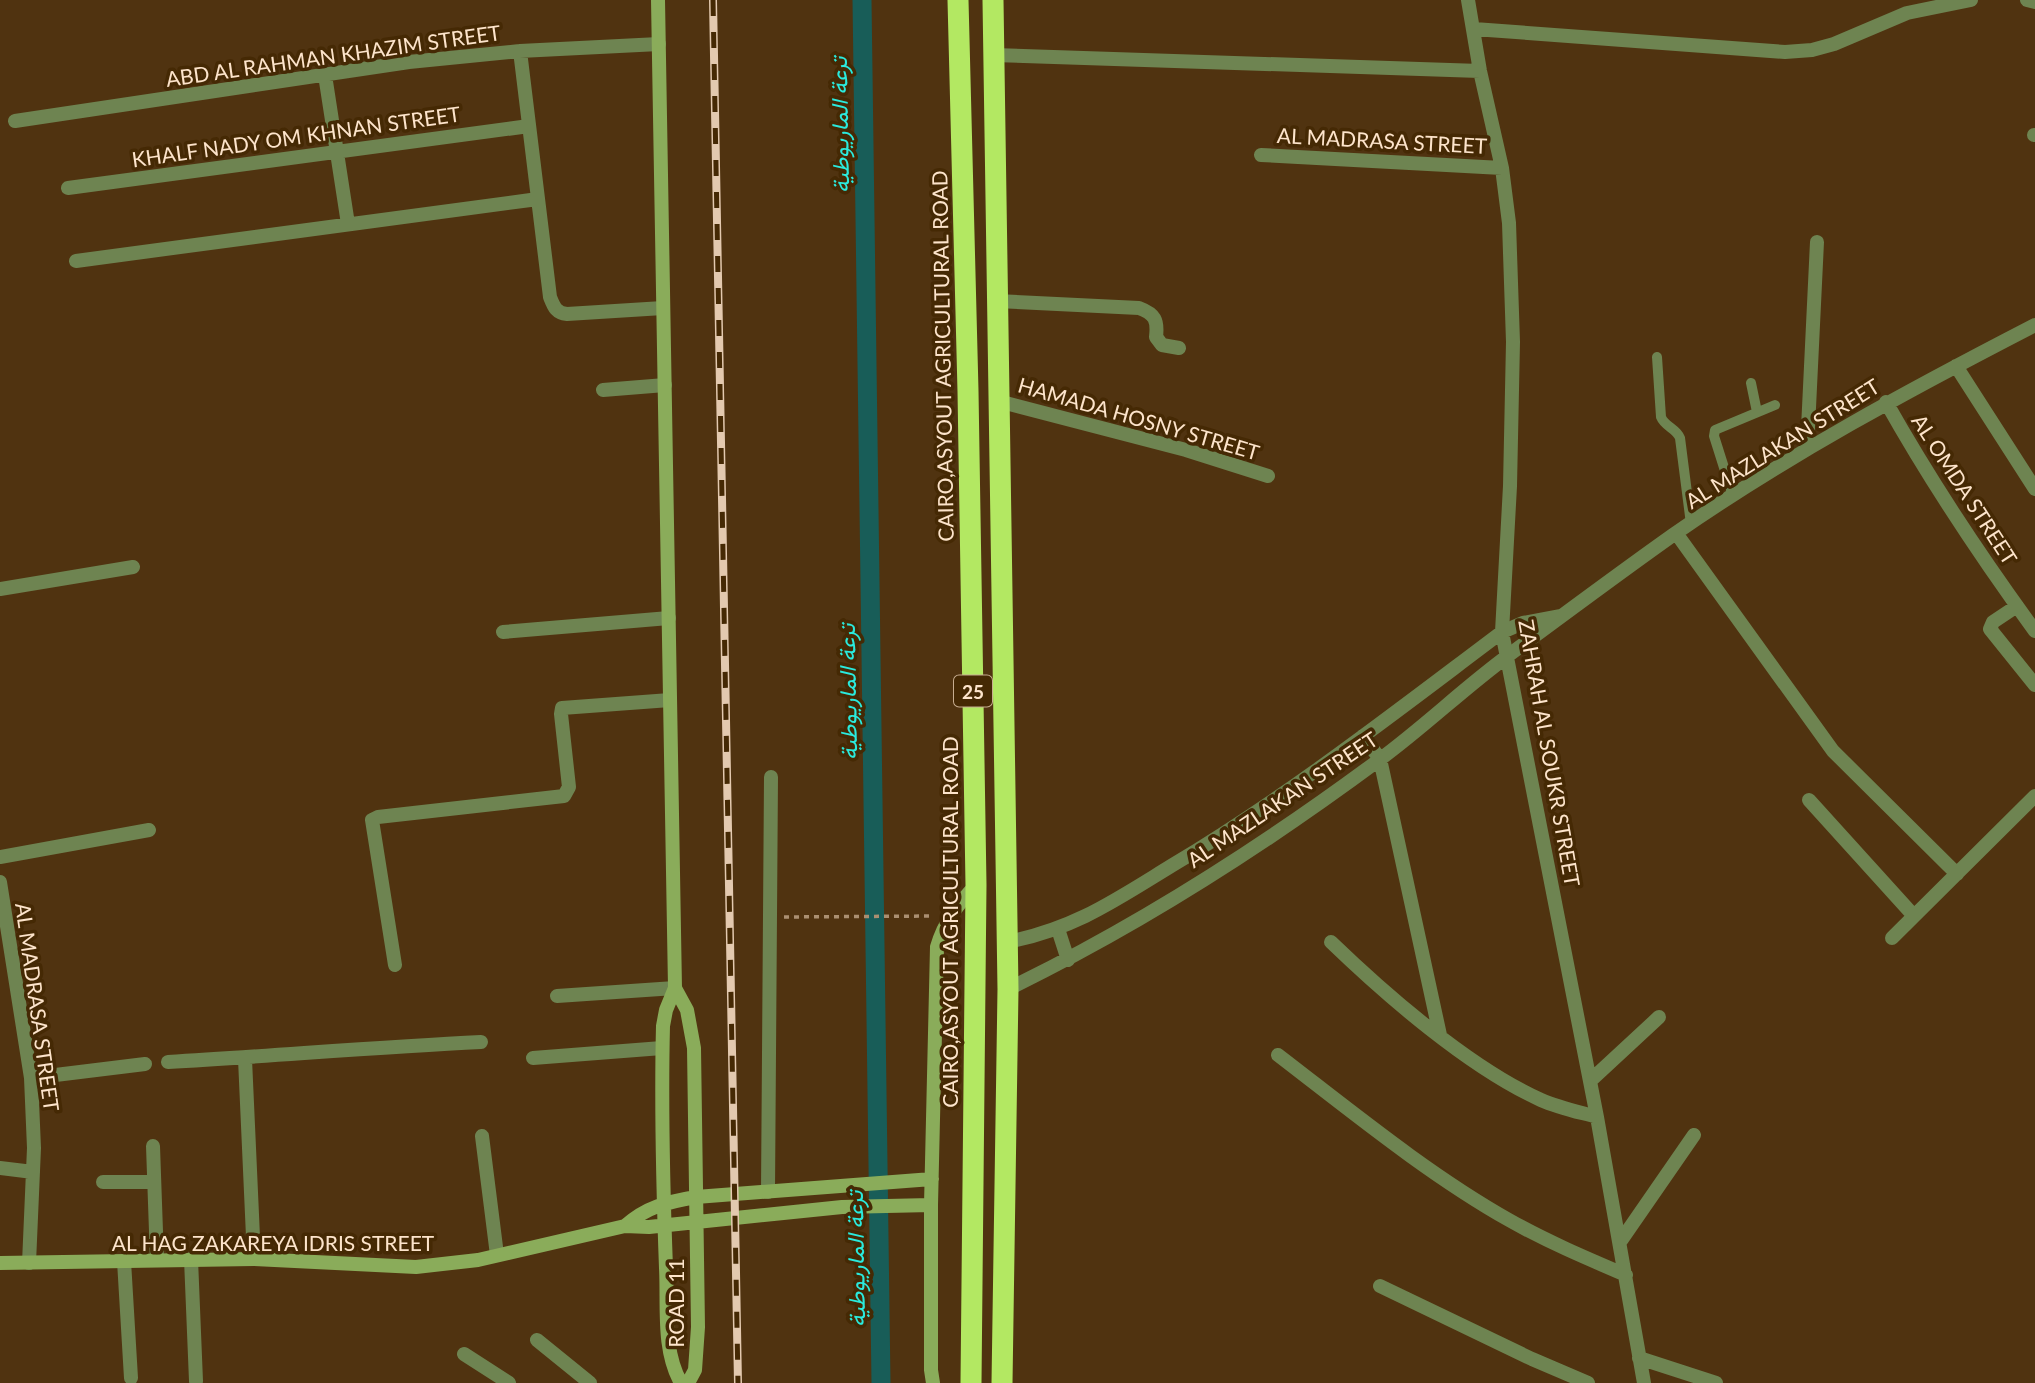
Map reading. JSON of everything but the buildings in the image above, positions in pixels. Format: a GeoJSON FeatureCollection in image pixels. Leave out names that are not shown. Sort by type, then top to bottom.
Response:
{"type":"FeatureCollection","features":[{"type":"Feature","properties":{"kind":"highway","name":"CAIRO,ASYOUT AGRICULTURAL ROAD"},"geometry":{"type":"LineString","coordinates":[[958,0],[976,885],[971,1383]]}},
{"type":"Feature","properties":{"kind":"highway","name":"25"},"geometry":{"type":"LineString","coordinates":[[993,0],[1008,989],[1002,1383]]}},
{"type":"Feature","properties":{"kind":"highway"},"geometry":{"type":"LineString","coordinates":[[976,885],[1005,879]]}},
{"type":"Feature","properties":{"kind":"street"},"geometry":{"type":"LineString","coordinates":[[557,996],[676,988],[658,0]]}},
{"type":"Feature","properties":{"kind":"street","name":"ZAHRAH AL SOUKR STREET"},"geometry":{"type":"LineString","coordinates":[[1468,0],[1480,71],[1502,168],[1509,223],[1513,342],[1510,486],[1502,632],[1597,1117],[1644,1383]]}},
{"type":"Feature","properties":{"kind":"street"},"geometry":{"type":"LineString","coordinates":[[1474,30],[1785,52],[1812,50],[1834,44],[1907,13],[1971,0]]}},
{"type":"Feature","properties":{"kind":"street"},"geometry":{"type":"LineString","coordinates":[[2027,0],[2035,2]]}},
{"type":"Feature","properties":{"kind":"street","name":"ABD AL RAHMAN KHAZIM STREET"},"geometry":{"type":"LineString","coordinates":[[15,121],[409,62],[520,51],[659,44]]}},
{"type":"Feature","properties":{"kind":"street"},"geometry":{"type":"LineString","coordinates":[[520,51],[550,297],[555,308],[560,313],[663,308]]}},
{"type":"Feature","properties":{"kind":"street"},"geometry":{"type":"LineString","coordinates":[[993,55],[1480,71]]}},
{"type":"Feature","properties":{"kind":"street"},"geometry":{"type":"LineString","coordinates":[[326,75],[348,224]]}},
{"type":"Feature","properties":{"kind":"street","name":"KHALF NADY OM KHNAN STREET"},"geometry":{"type":"LineString","coordinates":[[68,188],[529,126]]}},
{"type":"Feature","properties":{"kind":"street","name":"AL MADRASA STREET"},"geometry":{"type":"LineString","coordinates":[[1261,155],[1502,168]]}},
{"type":"Feature","properties":{"kind":"street"},"geometry":{"type":"LineString","coordinates":[[76,261],[538,199]]}},
{"type":"Feature","properties":{"kind":"street"},"geometry":{"type":"LineString","coordinates":[[1807,449],[1817,242]]}},
{"type":"Feature","properties":{"kind":"street"},"geometry":{"type":"LineString","coordinates":[[997,301],[1139,308],[1152,313],[1157,323],[1156,337],[1163,345],[1179,348]]}},
{"type":"Feature","properties":{"kind":"street","name":"AL MAZLAKAN STREET"},"geometry":{"type":"LineString","coordinates":[[1008,989],[1068,960],[1252,849],[1380,759],[1562,615],[1676,533],[1733,496],[1886,402],[2035,325]]}},
{"type":"Feature","properties":{"kind":"street"},"geometry":{"type":"LineString","coordinates":[[1956,366],[2035,489]]}},
{"type":"Feature","properties":{"kind":"street"},"geometry":{"type":"LineString","coordinates":[[603,390],[665,385]]}},
{"type":"Feature","properties":{"kind":"street","name":"HAMADA HOSNY STREET"},"geometry":{"type":"LineString","coordinates":[[998,401],[1186,450],[1268,476]]}},
{"type":"Feature","properties":{"kind":"street","name":"AL OMDA STREET"},"geometry":{"type":"LineString","coordinates":[[1886,402],[1922,465],[2035,631]]}},
{"type":"Feature","properties":{"kind":"street"},"geometry":{"type":"LineString","coordinates":[[1676,533],[1833,751],[1956,874]]}},
{"type":"Feature","properties":{"kind":"street"},"geometry":{"type":"LineString","coordinates":[[0,589],[133,567]]}},
{"type":"Feature","properties":{"kind":"street"},"geometry":{"type":"LineString","coordinates":[[2017,606],[1993,622],[1990,629],[2035,685]]}},
{"type":"Feature","properties":{"kind":"street","name":"AL MAZLAKAN STREET"},"geometry":{"type":"LineString","coordinates":[[1007,942],[1058,929],[1094,913],[1237,826],[1502,632],[1532,621],[1562,615]]}},
{"type":"Feature","properties":{"kind":"street"},"geometry":{"type":"LineString","coordinates":[[503,632],[669,618]]}},
{"type":"Feature","properties":{"kind":"street"},"geometry":{"type":"LineString","coordinates":[[395,965],[371,823],[375,818],[564,796],[569,787],[562,708],[670,700]]}},
{"type":"Feature","properties":{"kind":"street"},"geometry":{"type":"LineString","coordinates":[[1363,736],[1380,759],[1440,1035]]}},
{"type":"Feature","properties":{"kind":"street"},"geometry":{"type":"LineString","coordinates":[[768,1192],[771,776]]}},
{"type":"Feature","properties":{"kind":"street"},"geometry":{"type":"LineString","coordinates":[[1892,938],[2035,796]]}},
{"type":"Feature","properties":{"kind":"street"},"geometry":{"type":"LineString","coordinates":[[1808,800],[1914,916]]}},
{"type":"Feature","properties":{"kind":"street"},"geometry":{"type":"LineString","coordinates":[[1237,826],[1252,849]]}},
{"type":"Feature","properties":{"kind":"street"},"geometry":{"type":"LineString","coordinates":[[0,857],[149,830]]}},
{"type":"Feature","properties":{"kind":"street","name":"AL MADRASA STREET"},"geometry":{"type":"LineString","coordinates":[[0,882],[31,1078],[34,1148],[29,1263]]}},
{"type":"Feature","properties":{"kind":"street"},"geometry":{"type":"LineString","coordinates":[[933,1383],[931,1205],[937,947],[950,916],[976,885]]}},
{"type":"Feature","properties":{"kind":"street"},"geometry":{"type":"LineString","coordinates":[[1058,929],[1068,960]]}},
{"type":"Feature","properties":{"kind":"street"},"geometry":{"type":"LineString","coordinates":[[1331,942],[1361,971],[1440,1035],[1519,1089],[1544,1101],[1597,1117]]}},
{"type":"Feature","properties":{"kind":"street","name":"ROAD 11"},"geometry":{"type":"LineString","coordinates":[[676,988],[666,1010],[662,1048],[664,1225],[669,1343],[673,1369],[681,1383]]}},
{"type":"Feature","properties":{"kind":"street","name":"ROAD 11"},"geometry":{"type":"LineString","coordinates":[[676,988],[687,1010],[694,1048],[697,1350],[695,1370],[688,1383]]}},
{"type":"Feature","properties":{"kind":"street"},"geometry":{"type":"LineString","coordinates":[[1590,1080],[1659,1017]]}},
{"type":"Feature","properties":{"kind":"street"},"geometry":{"type":"LineString","coordinates":[[168,1062],[481,1042]]}},
{"type":"Feature","properties":{"kind":"street"},"geometry":{"type":"LineString","coordinates":[[533,1058],[662,1048]]}},
{"type":"Feature","properties":{"kind":"street"},"geometry":{"type":"LineString","coordinates":[[1278,1055],[1387,1137],[1509,1220],[1584,1258],[1626,1275]]}},
{"type":"Feature","properties":{"kind":"street"},"geometry":{"type":"LineString","coordinates":[[245,1059],[254,1259]]}},
{"type":"Feature","properties":{"kind":"street"},"geometry":{"type":"LineString","coordinates":[[31,1078],[145,1064]]}},
{"type":"Feature","properties":{"kind":"street"},"geometry":{"type":"LineString","coordinates":[[1620,1242],[1694,1135]]}},
{"type":"Feature","properties":{"kind":"street"},"geometry":{"type":"LineString","coordinates":[[482,1136],[497,1255]]}},
{"type":"Feature","properties":{"kind":"street"},"geometry":{"type":"LineString","coordinates":[[153,1146],[157,1260]]}},
{"type":"Feature","properties":{"kind":"street"},"geometry":{"type":"LineString","coordinates":[[0,1168],[33,1172]]}},
{"type":"Feature","properties":{"kind":"street","name":"AL HAG ZAKAREYA IDRIS STREET"},"geometry":{"type":"LineString","coordinates":[[625,1226],[646,1210],[664,1202],[696,1197],[932,1179]]}},
{"type":"Feature","properties":{"kind":"street"},"geometry":{"type":"LineString","coordinates":[[103,1182],[154,1182]]}},
{"type":"Feature","properties":{"kind":"street","name":"AL HAG ZAKAREYA IDRIS STREET"},"geometry":{"type":"LineString","coordinates":[[0,1263],[254,1259],[416,1267],[478,1260],[625,1226],[664,1225],[842,1207],[931,1205]]}},
{"type":"Feature","properties":{"kind":"street"},"geometry":{"type":"LineString","coordinates":[[191,1259],[196,1381]]}},
{"type":"Feature","properties":{"kind":"street"},"geometry":{"type":"LineString","coordinates":[[124,1261],[131,1378]]}},
{"type":"Feature","properties":{"kind":"street"},"geometry":{"type":"LineString","coordinates":[[1380,1286],[1588,1383]]}},
{"type":"Feature","properties":{"kind":"street"},"geometry":{"type":"LineString","coordinates":[[537,1340],[590,1383]]}},
{"type":"Feature","properties":{"kind":"street"},"geometry":{"type":"LineString","coordinates":[[464,1354],[509,1383]]}},
{"type":"Feature","properties":{"kind":"street"},"geometry":{"type":"LineString","coordinates":[[1639,1358],[1716,1383]]}},
{"type":"Feature","properties":{"kind":"lane"},"geometry":{"type":"LineString","coordinates":[[1657,357],[1661,417],[1680,438],[1691,524]]}},
{"type":"Feature","properties":{"kind":"lane"},"geometry":{"type":"LineString","coordinates":[[1751,383],[1757,412]]}},
{"type":"Feature","properties":{"kind":"lane"},"geometry":{"type":"LineString","coordinates":[[1733,496],[1714,436],[1715,430],[1775,405]]}},
{"type":"Feature","properties":{"kind":"path"},"geometry":{"type":"LineString","coordinates":[[800,917],[912,916]]}},
{"type":"Feature","properties":{"kind":"waterway","name":"ترعة الماريوطية"},"geometry":{"type":"LineString","coordinates":[[862,0],[881,1383]]}},
{"type":"Feature","properties":{"kind":"railway"},"geometry":{"type":"LineString","coordinates":[[713,0],[738,1383]]}}]}
